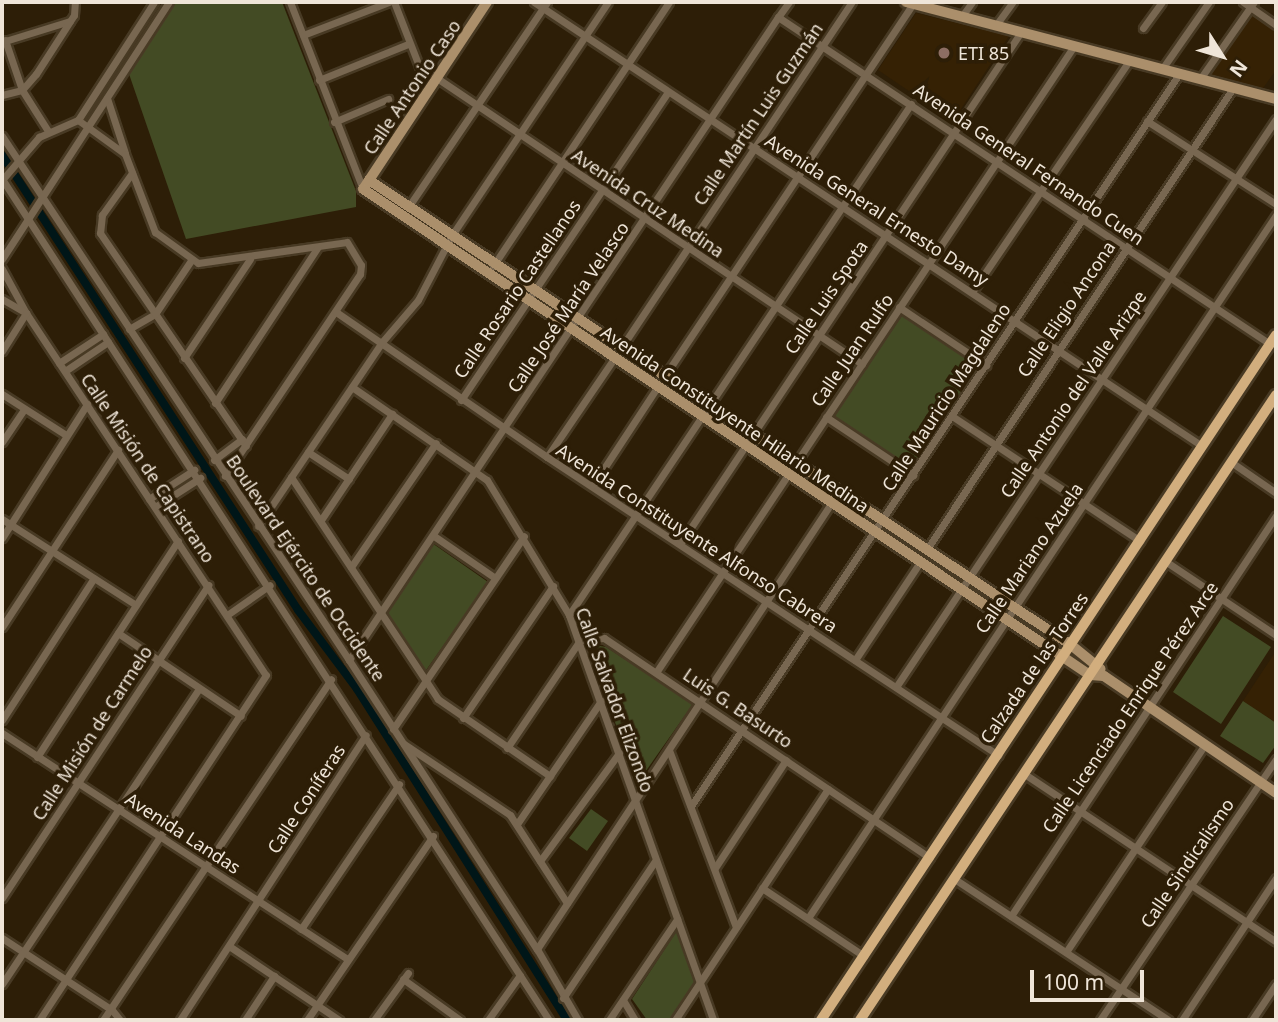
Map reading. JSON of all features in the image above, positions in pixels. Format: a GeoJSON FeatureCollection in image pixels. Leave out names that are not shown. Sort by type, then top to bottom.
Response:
{"type":"FeatureCollection","features":[{"type":"Feature","properties":{"kind":"main road","name":"Calzada de las Torres"},"geometry":{"type":"LineString","coordinates":[[821,1020],[1202,446],[1274,343]]}},
{"type":"Feature","properties":{"kind":"main road"},"geometry":{"type":"LineString","coordinates":[[860,1020],[1276,395]]}},
{"type":"Feature","properties":{"kind":"street"},"geometry":{"type":"LineString","coordinates":[[2,95],[22,90],[71,20],[75,2]]}},
{"type":"Feature","properties":{"kind":"street"},"geometry":{"type":"LineString","coordinates":[[154,2],[78,120],[48,131],[15,163],[3,179],[433,836],[548,1020]]}},
{"type":"Feature","properties":{"kind":"street"},"geometry":{"type":"LineString","coordinates":[[2,259],[169,2]]}},
{"type":"Feature","properties":{"kind":"street","name":"Avenida Constituyente Hilario Medina"},"geometry":{"type":"LineString","coordinates":[[290,2],[356,176],[575,324],[615,358],[661,382],[792,469],[927,549],[1098,663]]}},
{"type":"Feature","properties":{"kind":"street"},"geometry":{"type":"LineString","coordinates":[[303,35],[391,2],[408,44],[319,80]]}},
{"type":"Feature","properties":{"kind":"street","name":"Calle Antonio Caso"},"geometry":{"type":"LineString","coordinates":[[366,184],[487,2]]}},
{"type":"Feature","properties":{"kind":"street","name":"Avenida General Ernesto Damy"},"geometry":{"type":"LineString","coordinates":[[534,2],[545,5],[585,36],[668,92],[1202,446]]}},
{"type":"Feature","properties":{"kind":"street"},"geometry":{"type":"LineString","coordinates":[[258,526],[382,342],[418,300],[449,240],[608,2]]}},
{"type":"Feature","properties":{"kind":"street"},"geometry":{"type":"LineString","coordinates":[[491,268],[669,2]]}},
{"type":"Feature","properties":{"kind":"street"},"geometry":{"type":"LineString","coordinates":[[778,17],[789,2]]}},
{"type":"Feature","properties":{"kind":"street","name":"Calle Martín Luis Guzmán"},"geometry":{"type":"LineString","coordinates":[[621,348],[852,2]]}},
{"type":"Feature","properties":{"kind":"street"},"geometry":{"type":"LineString","coordinates":[[962,16],[972,2]]}},
{"type":"Feature","properties":{"kind":"street"},"geometry":{"type":"LineString","coordinates":[[996,25],[1013,2]]}},
{"type":"Feature","properties":{"kind":"street"},"geometry":{"type":"LineString","coordinates":[[1143,28],[1162,2]]}},
{"type":"Feature","properties":{"kind":"street"},"geometry":{"type":"LineString","coordinates":[[1162,69],[1209,2]]}},
{"type":"Feature","properties":{"kind":"street"},"geometry":{"type":"LineString","coordinates":[[1242,2],[1252,4],[1276,25]]}},
{"type":"Feature","properties":{"kind":"street"},"geometry":{"type":"LineString","coordinates":[[593,485],[867,73],[918,3],[1276,99]]}},
{"type":"Feature","properties":{"kind":"street"},"geometry":{"type":"LineString","coordinates":[[1200,79],[1252,4]]}},
{"type":"Feature","properties":{"kind":"street"},"geometry":{"type":"LineString","coordinates":[[409,206],[545,5]]}},
{"type":"Feature","properties":{"kind":"street","name":"Avenida General Fernando Cuen"},"geometry":{"type":"LineString","coordinates":[[778,17],[867,73],[1215,307],[1274,343]]}},
{"type":"Feature","properties":{"kind":"street","name":"Calle José María Velasco"},"geometry":{"type":"LineString","coordinates":[[349,660],[778,17]]}},
{"type":"Feature","properties":{"kind":"street"},"geometry":{"type":"LineString","coordinates":[[48,131],[22,90],[3,41],[71,20]]}},
{"type":"Feature","properties":{"kind":"street","name":"Calle Luis Spota"},"geometry":{"type":"LineString","coordinates":[[680,544],[1021,32]]}},
{"type":"Feature","properties":{"kind":"street","name":"Avenida Cruz Medina"},"geometry":{"type":"LineString","coordinates":[[408,44],[419,66],[476,107],[862,364]]}},
{"type":"Feature","properties":{"kind":"street","name":"Calle Juan Rulfo"},"geometry":{"type":"LineString","coordinates":[[657,671],[1073,46]]}},
{"type":"Feature","properties":{"kind":"street"},"geometry":{"type":"LineString","coordinates":[[972,292],[1129,61]]}},
{"type":"Feature","properties":{"kind":"street","name":"Calle Mauricio Magdaleno"},"geometry":{"type":"LineString","coordinates":[[691,806],[1179,74]]}},
{"type":"Feature","properties":{"kind":"street","name":"Calle Eligio Ancona"},"geometry":{"type":"LineString","coordinates":[[927,549],[1233,88]]}},
{"type":"Feature","properties":{"kind":"street","name":"Calle Rosario Castellanos"},"geometry":{"type":"LineString","coordinates":[[461,400],[668,92]]}},
{"type":"Feature","properties":{"kind":"street"},"geometry":{"type":"LineString","coordinates":[[107,98],[155,232],[192,259],[210,265],[347,242],[360,265],[360,274],[336,312],[244,442],[225,476]]}},
{"type":"Feature","properties":{"kind":"street"},"geometry":{"type":"LineString","coordinates":[[334,122],[388,99]]}},
{"type":"Feature","properties":{"kind":"street"},"geometry":{"type":"LineString","coordinates":[[569,615],[911,104]]}},
{"type":"Feature","properties":{"kind":"street","name":"Calle Antonio del Valle Arizpe"},"geometry":{"type":"LineString","coordinates":[[896,687],[1276,119]]}},
{"type":"Feature","properties":{"kind":"street"},"geometry":{"type":"LineString","coordinates":[[78,120],[125,154]]}},
{"type":"Feature","properties":{"kind":"street"},"geometry":{"type":"LineString","coordinates":[[1147,121],[1276,204]]}},
{"type":"Feature","properties":{"kind":"street","name":"Boulevard Ejército de Occidente"},"geometry":{"type":"LineString","coordinates":[[2,136],[15,163],[349,660],[537,949],[578,1020]]}},
{"type":"Feature","properties":{"kind":"street"},"geometry":{"type":"LineString","coordinates":[[132,173],[99,225],[184,358],[244,442]]}},
{"type":"Feature","properties":{"kind":"street","name":"Avenida Constituyente Hilario Medina"},"geometry":{"type":"LineString","coordinates":[[366,184],[409,206],[449,240]]}},
{"type":"Feature","properties":{"kind":"street","name":"Calle Mariano Azuela"},"geometry":{"type":"LineString","coordinates":[[808,918],[1276,215]]}},
{"type":"Feature","properties":{"kind":"street"},"geometry":{"type":"LineString","coordinates":[[215,403],[318,247]]}},
{"type":"Feature","properties":{"kind":"street"},"geometry":{"type":"LineString","coordinates":[[129,329],[155,314],[192,259]]}},
{"type":"Feature","properties":{"kind":"street"},"geometry":{"type":"LineString","coordinates":[[184,358],[250,259]]}},
{"type":"Feature","properties":{"kind":"street","name":"Calle Misión de Capistrano"},"geometry":{"type":"LineString","coordinates":[[2,269],[26,313],[265,670],[262,683],[241,716]]}},
{"type":"Feature","properties":{"kind":"street"},"geometry":{"type":"LineString","coordinates":[[2,299],[26,313],[2,351]]}},
{"type":"Feature","properties":{"kind":"street"},"geometry":{"type":"LineString","coordinates":[[899,307],[986,365]]}},
{"type":"Feature","properties":{"kind":"street","name":"Avenida Constituyente Alfonso Cabrera"},"geometry":{"type":"LineString","coordinates":[[336,312],[461,400],[636,513],[998,755]]}},
{"type":"Feature","properties":{"kind":"street","name":"Avenida Constituyente Hilario Medina"},"geometry":{"type":"LineString","coordinates":[[575,324],[621,348],[661,382]]}},
{"type":"Feature","properties":{"kind":"street"},"geometry":{"type":"LineString","coordinates":[[59,363],[103,334]]}},
{"type":"Feature","properties":{"kind":"street"},"geometry":{"type":"LineString","coordinates":[[65,371],[108,342]]}},
{"type":"Feature","properties":{"kind":"street"},"geometry":{"type":"LineString","coordinates":[[547,457],[615,358]]}},
{"type":"Feature","properties":{"kind":"street","name":"Calle Salvador Elizondo"},"geometry":{"type":"LineString","coordinates":[[352,387],[477,471],[495,489],[524,536],[569,615],[580,640],[712,1019]]}},
{"type":"Feature","properties":{"kind":"street"},"geometry":{"type":"LineString","coordinates":[[2,394],[66,435]]}},
{"type":"Feature","properties":{"kind":"street"},"geometry":{"type":"LineString","coordinates":[[2,538],[87,404]]}},
{"type":"Feature","properties":{"kind":"street"},"geometry":{"type":"LineString","coordinates":[[2,442],[24,409]]}},
{"type":"Feature","properties":{"kind":"street"},"geometry":{"type":"LineString","coordinates":[[321,520],[392,414]]}},
{"type":"Feature","properties":{"kind":"street"},"geometry":{"type":"LineString","coordinates":[[952,416],[1140,541]]}},
{"type":"Feature","properties":{"kind":"street"},"geometry":{"type":"LineString","coordinates":[[826,418],[913,475]]}},
{"type":"Feature","properties":{"kind":"street"},"geometry":{"type":"LineString","coordinates":[[214,460],[244,442]]}},
{"type":"Feature","properties":{"kind":"street"},"geometry":{"type":"LineString","coordinates":[[351,567],[436,443]]}},
{"type":"Feature","properties":{"kind":"street"},"geometry":{"type":"LineString","coordinates":[[2,627],[118,450]]}},
{"type":"Feature","properties":{"kind":"street"},"geometry":{"type":"LineString","coordinates":[[308,452],[349,479]]}},
{"type":"Feature","properties":{"kind":"street"},"geometry":{"type":"LineString","coordinates":[[1231,462],[1276,493]]}},
{"type":"Feature","properties":{"kind":"street","name":"Avenida Constituyente Hilario Medina"},"geometry":{"type":"LineString","coordinates":[[792,469],[832,502],[875,532],[1090,675],[1104,677],[1149,706],[1276,793]]}},
{"type":"Feature","properties":{"kind":"street"},"geometry":{"type":"LineString","coordinates":[[149,499],[194,470]]}},
{"type":"Feature","properties":{"kind":"street"},"geometry":{"type":"LineString","coordinates":[[291,477],[445,706],[550,776]]}},
{"type":"Feature","properties":{"kind":"street"},"geometry":{"type":"LineString","coordinates":[[155,507],[200,478]]}},
{"type":"Feature","properties":{"kind":"street"},"geometry":{"type":"LineString","coordinates":[[537,949],[832,502]]}},
{"type":"Feature","properties":{"kind":"street","name":"Calle Licenciado Enrique Pérez Arce"},"geometry":{"type":"LineString","coordinates":[[1011,916],[1276,516]]}},
{"type":"Feature","properties":{"kind":"street"},"geometry":{"type":"LineString","coordinates":[[2,519],[136,605]]}},
{"type":"Feature","properties":{"kind":"street"},"geometry":{"type":"LineString","coordinates":[[434,536],[495,578]]}},
{"type":"Feature","properties":{"kind":"street"},"geometry":{"type":"LineString","coordinates":[[393,729],[524,536]]}},
{"type":"Feature","properties":{"kind":"street"},"geometry":{"type":"LineString","coordinates":[[37,757],[178,541]]}},
{"type":"Feature","properties":{"kind":"street"},"geometry":{"type":"LineString","coordinates":[[1165,561],[1276,635]]}},
{"type":"Feature","properties":{"kind":"street"},"geometry":{"type":"LineString","coordinates":[[855,660],[920,562]]}},
{"type":"Feature","properties":{"kind":"street"},"geometry":{"type":"LineString","coordinates":[[2,720],[94,578]]}},
{"type":"Feature","properties":{"kind":"street","name":"Calle Misión de Carmelo"},"geometry":{"type":"LineString","coordinates":[[2,898],[208,585]]}},
{"type":"Feature","properties":{"kind":"street"},"geometry":{"type":"LineString","coordinates":[[227,615],[270,586]]}},
{"type":"Feature","properties":{"kind":"street"},"geometry":{"type":"LineString","coordinates":[[463,718],[552,586]]}},
{"type":"Feature","properties":{"kind":"street"},"geometry":{"type":"LineString","coordinates":[[38,1020],[68,981],[241,716],[118,633]]}},
{"type":"Feature","properties":{"kind":"street","name":"Luis G. Basurto"},"geometry":{"type":"LineString","coordinates":[[580,640],[604,638],[657,671],[930,858]]}},
{"type":"Feature","properties":{"kind":"street"},"geometry":{"type":"LineString","coordinates":[[507,748],[580,640]]}},
{"type":"Feature","properties":{"kind":"street"},"geometry":{"type":"LineString","coordinates":[[1098,663],[1104,677]]}},
{"type":"Feature","properties":{"kind":"street"},"geometry":{"type":"LineString","coordinates":[[103,1020],[331,679]]}},
{"type":"Feature","properties":{"kind":"street"},"geometry":{"type":"LineString","coordinates":[[2,985],[199,689]]}},
{"type":"Feature","properties":{"kind":"street"},"geometry":{"type":"LineString","coordinates":[[517,824],[601,701]]}},
{"type":"Feature","properties":{"kind":"street","name":"Avenida Landas"},"geometry":{"type":"LineString","coordinates":[[2,733],[348,959]]}},
{"type":"Feature","properties":{"kind":"street","name":"Calle Coníferas"},"geometry":{"type":"LineString","coordinates":[[180,1020],[366,735]]}},
{"type":"Feature","properties":{"kind":"street"},"geometry":{"type":"LineString","coordinates":[[400,742],[503,809],[517,824],[567,903]]}},
{"type":"Feature","properties":{"kind":"street"},"geometry":{"type":"LineString","coordinates":[[1066,952],[1205,744]]}},
{"type":"Feature","properties":{"kind":"street"},"geometry":{"type":"LineString","coordinates":[[669,750],[736,927]]}},
{"type":"Feature","properties":{"kind":"street"},"geometry":{"type":"LineString","coordinates":[[540,861],[619,753]]}},
{"type":"Feature","properties":{"kind":"street","name":"Calle Sindicalismo"},"geometry":{"type":"LineString","coordinates":[[1100,1020],[1276,759]]}},
{"type":"Feature","properties":{"kind":"street"},"geometry":{"type":"LineString","coordinates":[[715,868],[786,760]]}},
{"type":"Feature","properties":{"kind":"street"},"geometry":{"type":"LineString","coordinates":[[1023,773],[1276,942]]}},
{"type":"Feature","properties":{"kind":"street"},"geometry":{"type":"LineString","coordinates":[[301,929],[398,784]]}},
{"type":"Feature","properties":{"kind":"street"},"geometry":{"type":"LineString","coordinates":[[675,1020],[828,789]]}},
{"type":"Feature","properties":{"kind":"street"},"geometry":{"type":"LineString","coordinates":[[307,1020],[433,836]]}},
{"type":"Feature","properties":{"kind":"street"},"geometry":{"type":"LineString","coordinates":[[563,998],[655,861]]}},
{"type":"Feature","properties":{"kind":"street"},"geometry":{"type":"LineString","coordinates":[[953,878],[1168,1020]]}},
{"type":"Feature","properties":{"kind":"street"},"geometry":{"type":"LineString","coordinates":[[1182,1020],[1276,878]]}},
{"type":"Feature","properties":{"kind":"street"},"geometry":{"type":"LineString","coordinates":[[762,888],[864,956]]}},
{"type":"Feature","properties":{"kind":"street"},"geometry":{"type":"LineString","coordinates":[[609,1020],[677,919]]}},
{"type":"Feature","properties":{"kind":"street"},"geometry":{"type":"LineString","coordinates":[[2,938],[112,1010],[120,1020]]}},
{"type":"Feature","properties":{"kind":"street"},"geometry":{"type":"LineString","coordinates":[[229,946],[340,1020]]}},
{"type":"Feature","properties":{"kind":"street"},"geometry":{"type":"LineString","coordinates":[[488,1020],[520,975]]}},
{"type":"Feature","properties":{"kind":"street"},"geometry":{"type":"LineString","coordinates":[[246,1020],[274,976]]}},
{"type":"Feature","properties":{"kind":"street"},"geometry":{"type":"LineString","coordinates":[[374,1020],[405,976],[460,1020]]}},
{"type":"Feature","properties":{"kind":"street"},"geometry":{"type":"LineString","coordinates":[[1252,1020],[1276,984]]}},
{"type":"Feature","properties":{"kind":"street"},"geometry":{"type":"LineString","coordinates":[[623,1000],[635,1020]]}},
{"type":"Feature","properties":{"kind":"street"},"geometry":{"type":"LineString","coordinates":[[703,1020],[712,1019]]}},
{"type":"Feature","properties":{"kind":"shaded area","name":"ETI 85"},"geometry":{"type":"Polygon","coordinates":[[[916,13],[1009,36],[953,121],[878,70],[916,13]]]}},
{"type":"Feature","properties":{"kind":"shaded area"},"geometry":{"type":"Polygon","coordinates":[[[1252,13],[1276,30],[1276,70],[1261,91],[1207,75],[1252,13]]]}},
{"type":"Feature","properties":{"kind":"shaded area"},"geometry":{"type":"Polygon","coordinates":[[[1276,651],[1276,723],[1243,701],[1276,651]]]}},
{"type":"Feature","properties":{"kind":"green space"},"geometry":{"type":"Polygon","coordinates":[[[176,2],[282,2],[356,191],[356,207],[186,239],[129,74],[176,2]]]}},
{"type":"Feature","properties":{"kind":"green space"},"geometry":{"type":"Polygon","coordinates":[[[903,314],[981,366],[913,469],[834,417],[903,314]]]}},
{"type":"Feature","properties":{"kind":"green space"},"geometry":{"type":"Polygon","coordinates":[[[432,543],[488,582],[422,676],[385,614],[432,543]]]}},
{"type":"Feature","properties":{"kind":"green space"},"geometry":{"type":"Polygon","coordinates":[[[1223,616],[1271,647],[1221,724],[1173,692],[1223,616]]]}},
{"type":"Feature","properties":{"kind":"green space"},"geometry":{"type":"Polygon","coordinates":[[[589,644],[606,647],[693,704],[636,785],[589,644]]]}},
{"type":"Feature","properties":{"kind":"green space"},"geometry":{"type":"Polygon","coordinates":[[[1243,701],[1276,723],[1276,745],[1263,763],[1220,736],[1243,701]]]}},
{"type":"Feature","properties":{"kind":"green space"},"geometry":{"type":"Polygon","coordinates":[[[591,809],[608,821],[587,851],[569,838],[591,809]]]}},
{"type":"Feature","properties":{"kind":"green space"},"geometry":{"type":"Polygon","coordinates":[[[678,929],[696,980],[671,1020],[647,1020],[632,999],[678,929]]]}},
{"type":"Feature","properties":{"kind":"waterway"},"geometry":{"type":"LineString","coordinates":[[2,155],[298,610],[357,689],[567,1020]]}},
{"type":"Feature","properties":{"kind":"place","name":"ETI 85"},"geometry":{"type":"Point","coordinates":[944,53]}}]}
